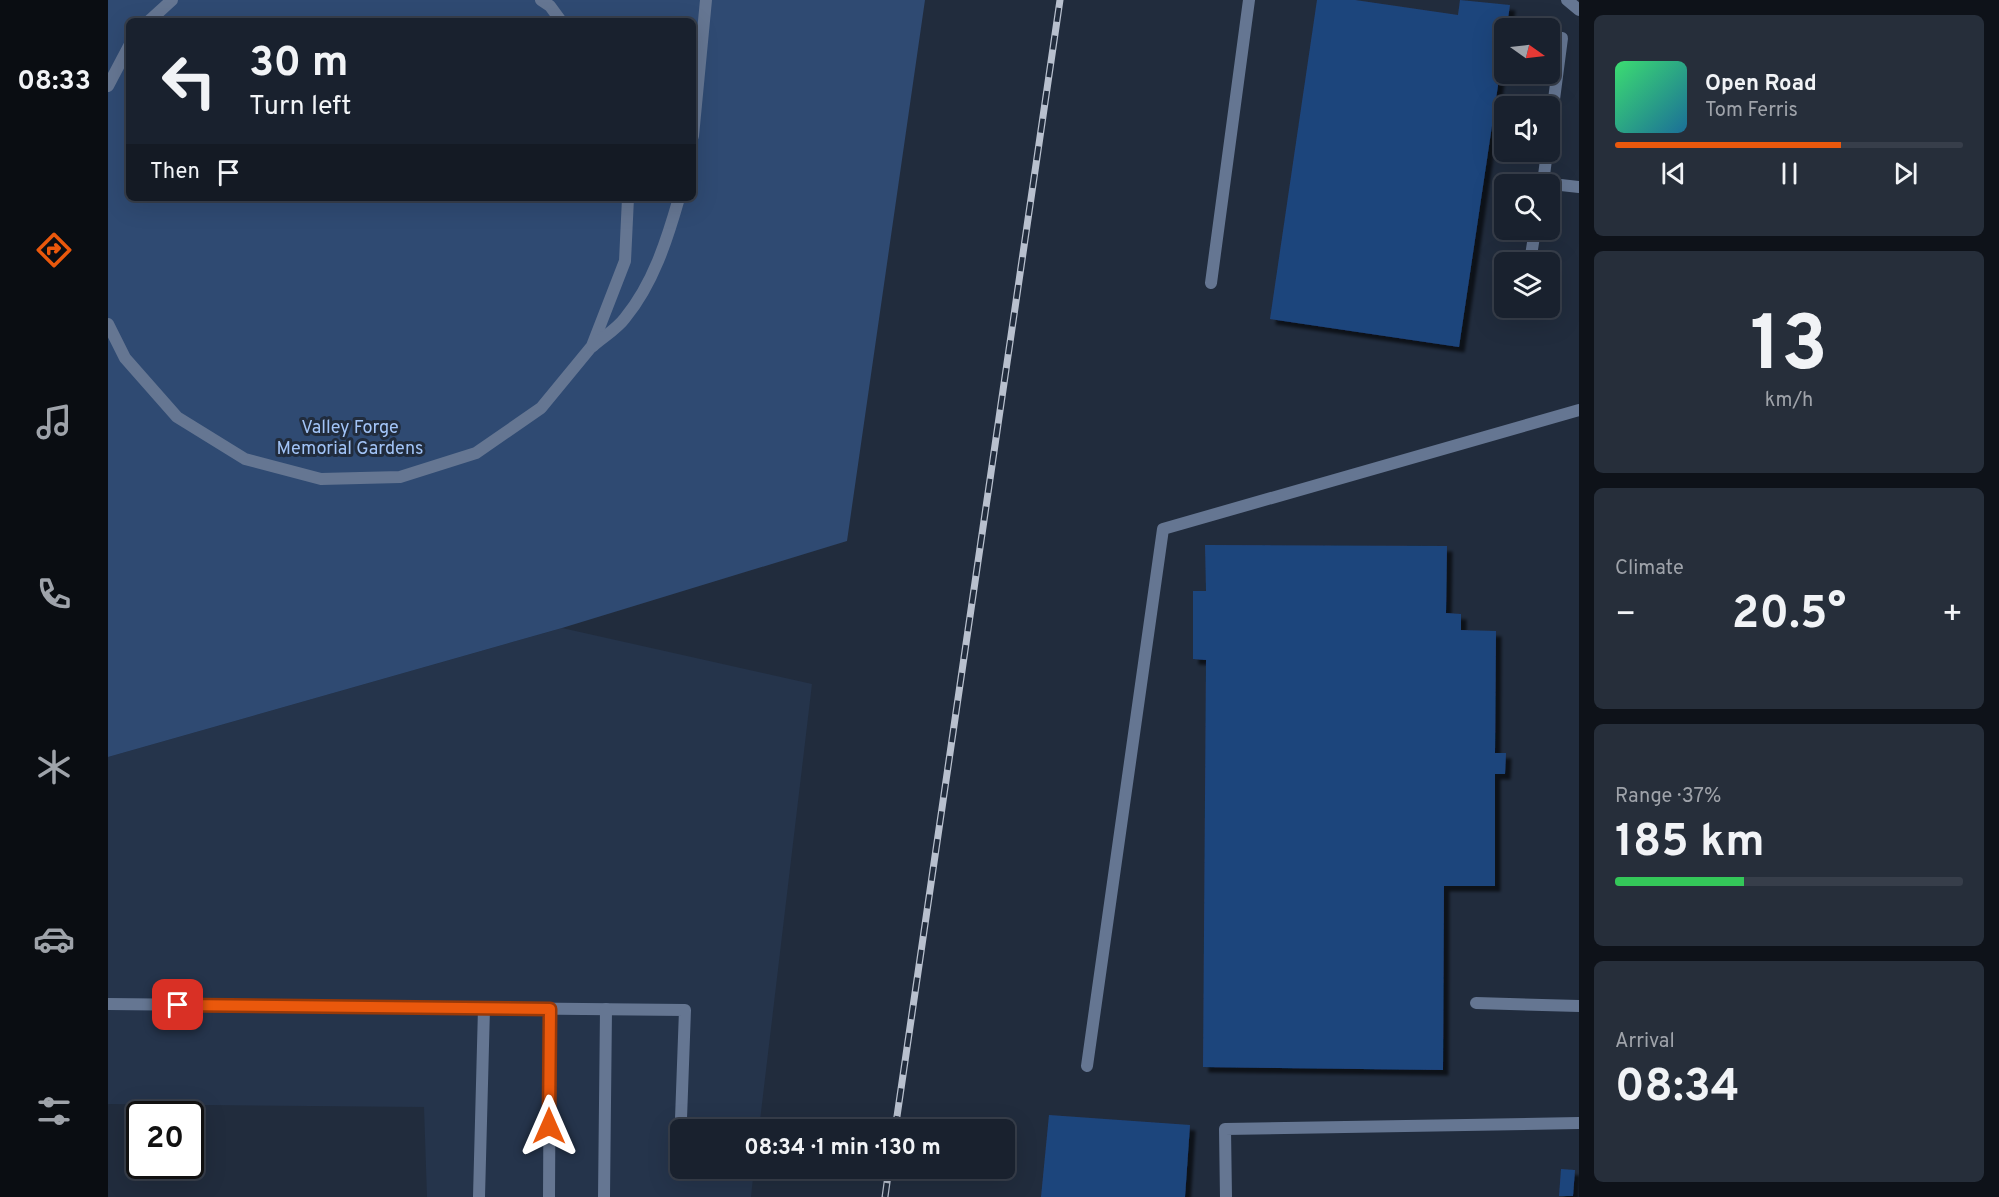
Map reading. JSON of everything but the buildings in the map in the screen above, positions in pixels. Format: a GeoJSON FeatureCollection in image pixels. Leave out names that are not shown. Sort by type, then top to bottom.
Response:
{"type":"FeatureCollection","features":[{"type":"Feature","properties":{"kind":"street"},"geometry":{"type":"LineString","coordinates":[[152,18],[172,0]]}},
{"type":"Feature","properties":{"kind":"street"},"geometry":{"type":"LineString","coordinates":[[541,0],[550,6],[559,18]]}},
{"type":"Feature","properties":{"kind":"street"},"geometry":{"type":"LineString","coordinates":[[696,105],[706,0]]}},
{"type":"Feature","properties":{"kind":"street"},"geometry":{"type":"LineString","coordinates":[[1211,283],[1249,0]]}},
{"type":"Feature","properties":{"kind":"street"},"geometry":{"type":"LineString","coordinates":[[1567,0],[1579,10]]}},
{"type":"Feature","properties":{"kind":"street"},"geometry":{"type":"LineString","coordinates":[[1554,96],[1562,38]]}},
{"type":"Feature","properties":{"kind":"street"},"geometry":{"type":"LineString","coordinates":[[108,86],[126,52]]}},
{"type":"Feature","properties":{"kind":"street"},"geometry":{"type":"LineString","coordinates":[[1560,185],[1579,187]]}},
{"type":"Feature","properties":{"kind":"street"},"geometry":{"type":"LineString","coordinates":[[592,346],[625,261],[628,201]]}},
{"type":"Feature","properties":{"kind":"street"},"geometry":{"type":"LineString","coordinates":[[108,324],[125,358],[177,417],[245,459],[321,479],[400,477],[476,453],[541,408],[592,346],[624,320],[647,285],[679,201]]}},
{"type":"Feature","properties":{"kind":"street"},"geometry":{"type":"LineString","coordinates":[[1087,1066],[1163,529],[1579,410]]}},
{"type":"Feature","properties":{"kind":"street"},"geometry":{"type":"LineString","coordinates":[[1476,1003],[1579,1006]]}},
{"type":"Feature","properties":{"kind":"street"},"geometry":{"type":"LineString","coordinates":[[108,1004],[685,1010],[681,1119]]}},
{"type":"Feature","properties":{"kind":"street"},"geometry":{"type":"LineString","coordinates":[[479,1197],[484,1008]]}},
{"type":"Feature","properties":{"kind":"street"},"geometry":{"type":"LineString","coordinates":[[549,1197],[550,1009]]}},
{"type":"Feature","properties":{"kind":"street"},"geometry":{"type":"LineString","coordinates":[[604,1197],[606,1009]]}},
{"type":"Feature","properties":{"kind":"street"},"geometry":{"type":"LineString","coordinates":[[1226,1197],[1225,1129],[1579,1124]]}},
{"type":"Feature","properties":{"kind":"shaded area"},"geometry":{"type":"Polygon","coordinates":[[[562,628],[812,684],[760,1119],[670,1119],[670,1179],[753,1179],[751,1197],[427,1197],[424,1107],[204,1105],[204,1101],[126,1101],[126,1104],[108,1104],[108,757],[562,628]]]}},
{"type":"Feature","properties":{"kind":"green space","name":"Valley Forge Memorial Gardens"},"geometry":{"type":"Polygon","coordinates":[[[108,0],[925,0],[847,541],[562,628],[108,757],[108,0]]]}},
{"type":"Feature","properties":{"kind":"railway"},"geometry":{"type":"LineString","coordinates":[[897,1119],[1060,0]]}},
{"type":"Feature","properties":{"kind":"railway"},"geometry":{"type":"LineString","coordinates":[[885,1197],[887,1179]]}},
{"type":"Feature","properties":{"kind":"route"},"geometry":{"type":"LineString","coordinates":[[178,1005],[550,1009],[549,1126]]}}]}
